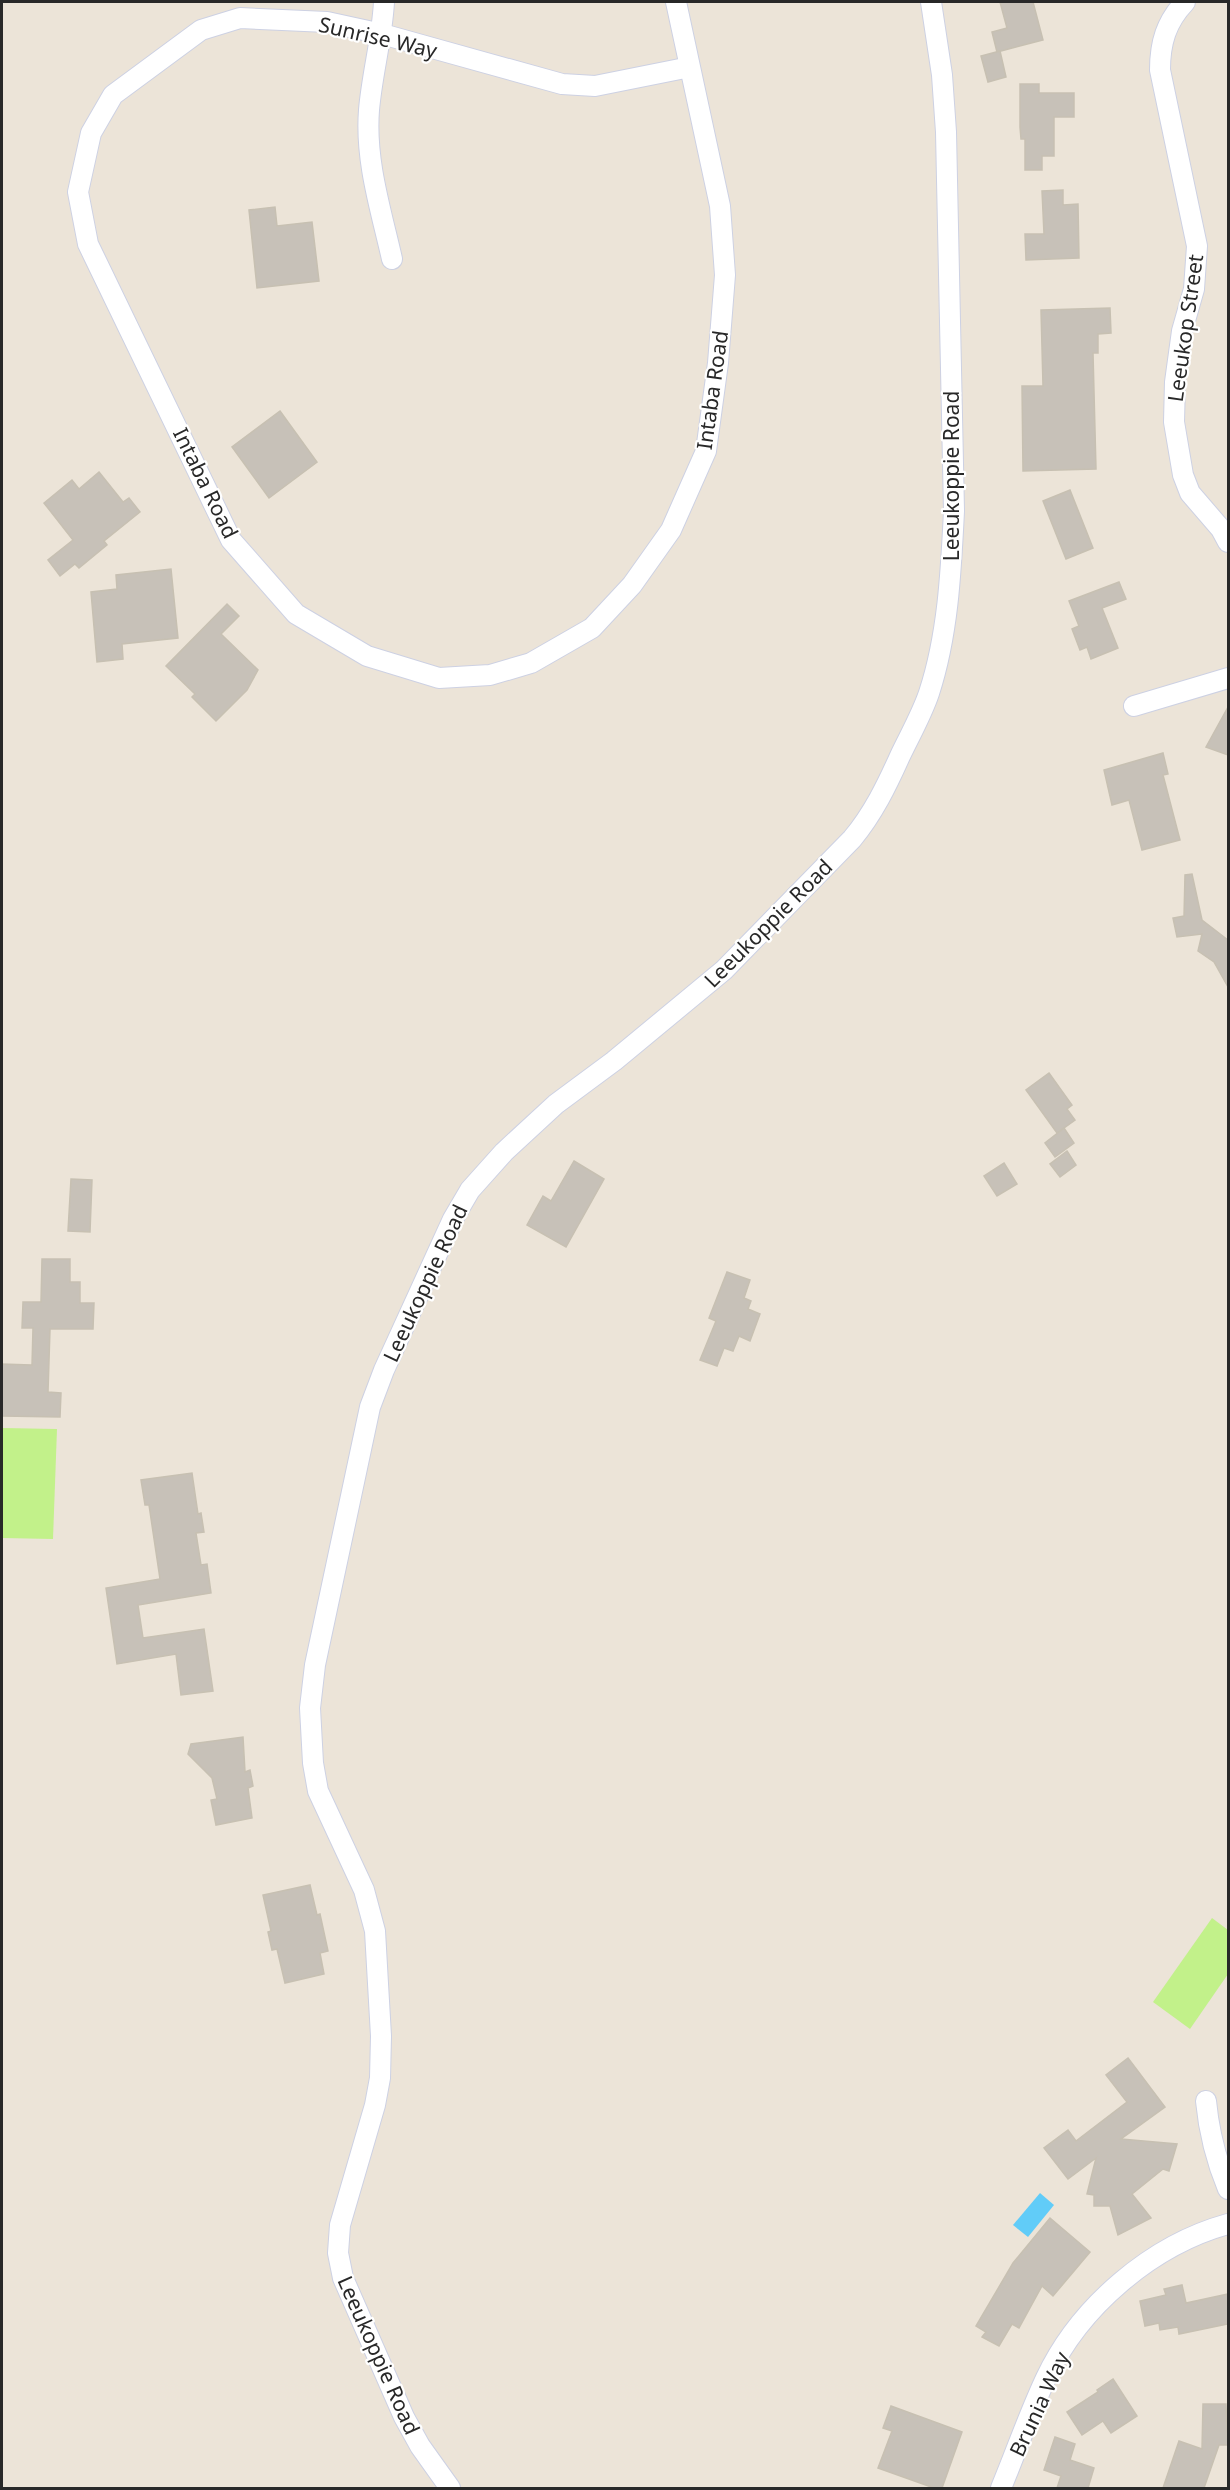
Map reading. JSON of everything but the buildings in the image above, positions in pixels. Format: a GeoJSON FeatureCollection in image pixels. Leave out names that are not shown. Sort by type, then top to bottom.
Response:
{"type":"FeatureCollection","features":[{"type":"Feature","properties":{"kind":"street"},"geometry":{"type":"LineString","coordinates":[[384,2],[382,34],[369,110],[370,159],[392,259]]}},
{"type":"Feature","properties":{"kind":"street","name":"Intaba Road"},"geometry":{"type":"LineString","coordinates":[[160,388],[231,540],[296,614],[367,656],[439,678],[490,675],[531,663],[592,628],[632,585],[672,530],[706,451],[718,363],[725,275],[720,206],[676,2]]}},
{"type":"Feature","properties":{"kind":"street","name":"Leeukoppie Road"},"geometry":{"type":"LineString","coordinates":[[450,2488],[420,2446],[404,2417],[343,2278],[338,2253],[340,2225],[375,2105],[380,2078],[381,2036],[375,1931],[364,1890],[318,1791],[313,1763],[310,1708],[315,1665],[370,1407],[384,1370],[453,1219],[470,1190],[504,1152],[556,1104],[724,970],[852,839],[866,822],[880,797],[928,695],[941,648],[952,558],[954,511],[946,132],[942,75],[931,2]]}},
{"type":"Feature","properties":{"kind":"street","name":"Leeukop Street"},"geometry":{"type":"LineString","coordinates":[[1185,2],[1168,23],[1160,51],[1162,81],[1197,246],[1194,289],[1182,331],[1176,372],[1174,422],[1183,475],[1190,493],[1221,529],[1228,542]]}},
{"type":"Feature","properties":{"kind":"street","name":"Sunrise Way"},"geometry":{"type":"LineString","coordinates":[[160,388],[88,244],[78,192],[91,133],[114,95],[201,30],[240,18],[327,22],[382,34],[562,84],[595,86],[690,67]]}},
{"type":"Feature","properties":{"kind":"street"},"geometry":{"type":"LineString","coordinates":[[1134,706],[1228,678]]}},
{"type":"Feature","properties":{"kind":"street"},"geometry":{"type":"LineString","coordinates":[[1206,2101],[1209,2133],[1217,2164],[1228,2189]]}},
{"type":"Feature","properties":{"kind":"street","name":"Brunia Way"},"geometry":{"type":"LineString","coordinates":[[1001,2488],[1046,2378],[1080,2324],[1107,2295],[1164,2252],[1201,2231],[1228,2224]]}},
{"type":"Feature","properties":{"kind":"green space"},"geometry":{"type":"Polygon","coordinates":[[[3,1428],[57,1429],[53,1539],[2,1538],[3,1428]]]}},
{"type":"Feature","properties":{"kind":"green space"},"geometry":{"type":"Polygon","coordinates":[[[1212,1918],[1228,1930],[1228,1974],[1190,2029],[1153,2002],[1212,1918]]]}},
{"type":"Feature","properties":{"kind":"water"},"geometry":{"type":"Polygon","coordinates":[[[1040,2193],[1054,2205],[1028,2237],[1013,2225],[1040,2193]]]}}]}
